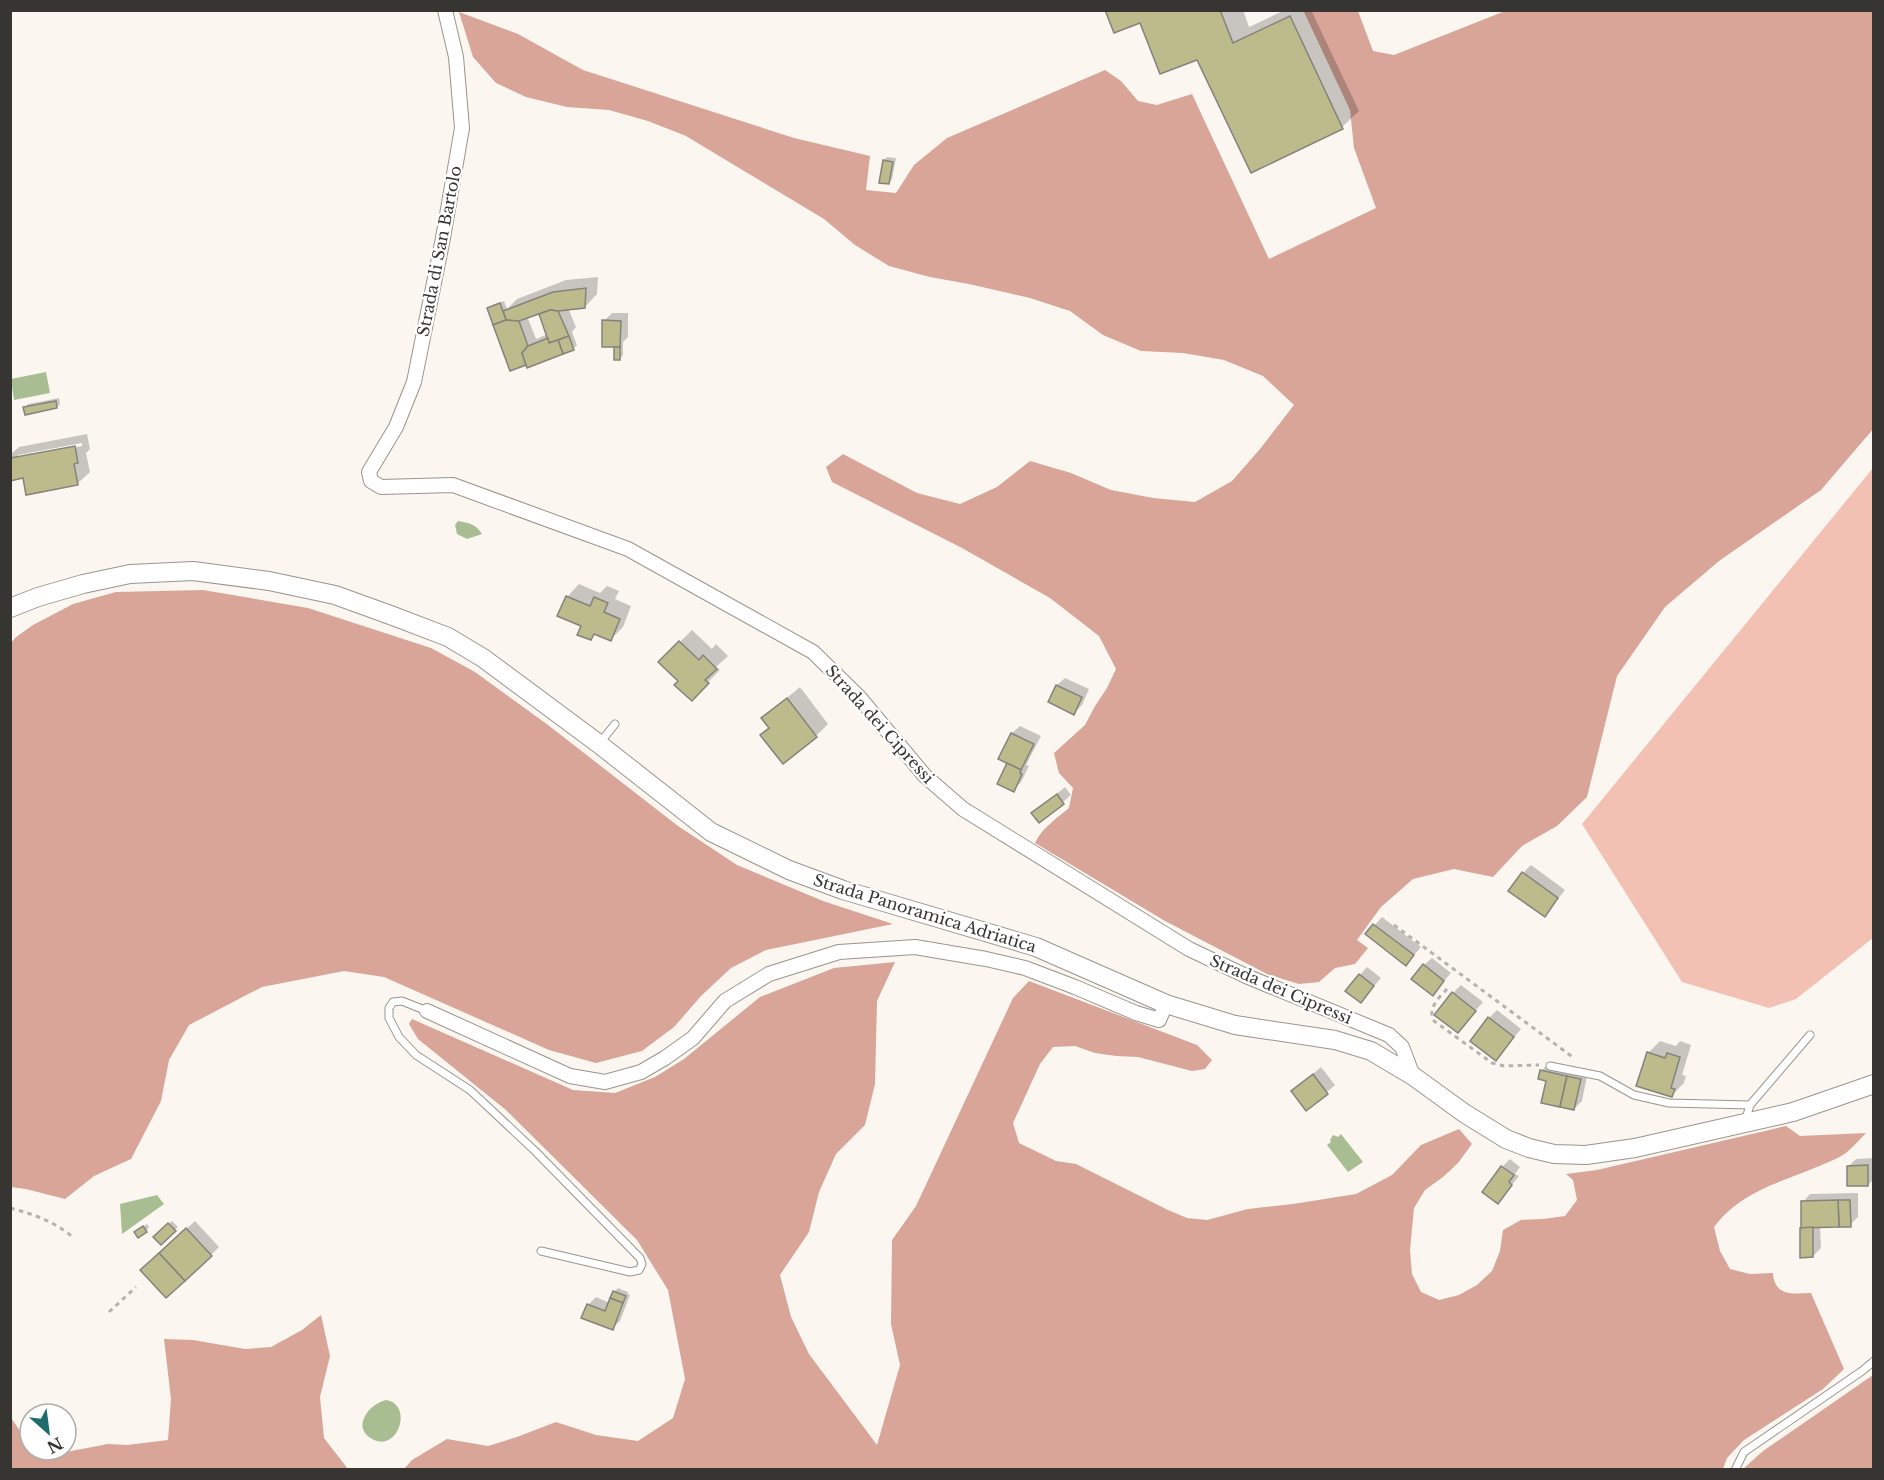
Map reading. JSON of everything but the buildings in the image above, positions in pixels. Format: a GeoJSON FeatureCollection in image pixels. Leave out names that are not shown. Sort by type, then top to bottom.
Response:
{"type":"FeatureCollection","features":[{"type":"Feature","properties":{"kind":"street","name":"Strada di San Bartolo"},"geometry":{"type":"LineString","coordinates":[[371,481],[369,472],[396,427],[414,382],[462,128],[456,57],[445,10]]}},
{"type":"Feature","properties":{"kind":"street","name":"Strada dei Cipressi"},"geometry":{"type":"LineString","coordinates":[[371,481],[381,487],[453,485],[628,549],[813,652],[859,697],[925,776],[963,810],[1189,949],[1246,976],[1389,1035],[1402,1047],[1413,1076]]}},
{"type":"Feature","properties":{"kind":"street","name":"Strada Panoramica Adriatica"},"geometry":{"type":"LineString","coordinates":[[10,608],[83,584],[130,574],[193,571],[269,581],[335,595],[448,637],[483,658],[599,744],[711,832],[789,870],[843,890],[1036,947],[1166,1004],[1235,1025],[1335,1040],[1371,1051],[1413,1076],[1464,1113],[1506,1139],[1529,1148],[1554,1154],[1608,1153],[1792,1112],[1874,1084]]}},
{"type":"Feature","properties":{"kind":"street"},"geometry":{"type":"LineString","coordinates":[[427,1011],[570,1076],[605,1082],[641,1072],[666,1058],[693,1038],[725,1001],[770,974],[839,952],[915,947],[986,959],[1025,968],[1159,1020],[1166,1004]]}},
{"type":"Feature","properties":{"kind":"lane"},"geometry":{"type":"LineString","coordinates":[[599,744],[615,724]]}},
{"type":"Feature","properties":{"kind":"lane"},"geometry":{"type":"LineString","coordinates":[[427,1011],[402,1001],[393,1002],[389,1008],[388,1018],[399,1036],[416,1055],[470,1090],[536,1151],[640,1258],[642,1264],[639,1270],[630,1272],[541,1251]]}},
{"type":"Feature","properties":{"kind":"lane"},"geometry":{"type":"LineString","coordinates":[[1744,1124],[1750,1105],[1810,1035]]}},
{"type":"Feature","properties":{"kind":"lane"},"geometry":{"type":"LineString","coordinates":[[1550,1066],[1600,1076],[1634,1095],[1669,1103],[1750,1105]]}},
{"type":"Feature","properties":{"kind":"lane"},"geometry":{"type":"LineString","coordinates":[[1735,1470],[1744,1452],[1874,1361]]}},
{"type":"Feature","properties":{"kind":"path"},"geometry":{"type":"LineString","coordinates":[[1394,925],[1574,1058]]}},
{"type":"Feature","properties":{"kind":"path"},"geometry":{"type":"LineString","coordinates":[[1447,989],[1432,1008],[1431,1016],[1434,1021],[1492,1063],[1504,1066],[1550,1066]]}},
{"type":"Feature","properties":{"kind":"path"},"geometry":{"type":"LineString","coordinates":[[10,1209],[41,1217],[62,1228],[74,1238]]}},
{"type":"Feature","properties":{"kind":"path"},"geometry":{"type":"LineString","coordinates":[[109,1312],[136,1287]]}},
{"type":"Feature","properties":{"kind":"shaded area"},"geometry":{"type":"Polygon","coordinates":[[[1302,11],[1358,11],[1373,51],[1394,55],[1505,11],[1873,11],[1874,428],[1821,490],[1719,561],[1665,607],[1617,676],[1587,797],[1557,826],[1522,846],[1493,877],[1454,869],[1413,879],[1381,907],[1357,940],[1368,948],[1355,964],[1335,968],[1319,982],[1299,984],[1267,974],[1165,921],[1035,843],[1046,828],[1069,808],[1073,788],[1059,773],[1054,753],[1085,725],[1116,669],[1099,636],[1050,598],[962,548],[832,482],[826,467],[843,454],[917,493],[960,504],[997,487],[1030,461],[1071,473],[1111,490],[1153,498],[1195,502],[1232,481],[1294,405],[1263,376],[1224,360],[1183,353],[1141,351],[1103,335],[1070,311],[1030,298],[889,266],[855,245],[824,219],[686,136],[648,121],[609,110],[567,107],[526,97],[496,83],[473,57],[459,12],[518,34],[583,70],[794,138],[870,156],[866,190],[896,193],[914,165],[947,138],[1105,70],[1121,81],[1138,101],[1157,105],[1192,94],[1269,259],[1376,208],[1354,148],[1350,110],[1302,11]]]}},
{"type":"Feature","properties":{"kind":"shaded area"},"geometry":{"type":"Polygon","coordinates":[[[46,372],[50,393],[14,400],[11,379],[46,372]]]}},
{"type":"Feature","properties":{"kind":"shaded area"},"geometry":{"type":"Polygon","coordinates":[[[1873,468],[1873,938],[1796,999],[1769,1008],[1682,982],[1582,824],[1873,468]]]}},
{"type":"Feature","properties":{"kind":"shaded area"},"geometry":{"type":"Polygon","coordinates":[[[458,521],[472,524],[482,534],[467,539],[457,534],[455,525],[458,521]]]}},
{"type":"Feature","properties":{"kind":"shaded area"},"geometry":{"type":"Polygon","coordinates":[[[203,590],[308,608],[431,648],[475,672],[548,725],[678,826],[737,865],[823,901],[893,924],[766,950],[731,968],[701,996],[674,1027],[642,1051],[596,1063],[549,1050],[384,977],[344,971],[262,987],[189,1025],[169,1060],[161,1101],[131,1159],[94,1176],[65,1199],[11,1187],[11,643],[33,625],[73,604],[116,592],[203,590]]]}},
{"type":"Feature","properties":{"kind":"shaded area"},"geometry":{"type":"Polygon","coordinates":[[[895,962],[877,1001],[875,1084],[865,1125],[836,1154],[819,1192],[809,1232],[780,1275],[791,1317],[809,1354],[877,1445],[900,1365],[891,1324],[892,1240],[916,1206],[1013,998],[1029,981],[1197,1045],[1212,1060],[1205,1069],[1192,1071],[1138,1057],[1095,1053],[1075,1046],[1053,1047],[1040,1064],[1013,1123],[1019,1143],[1056,1161],[1076,1164],[1187,1218],[1207,1220],[1248,1209],[1356,1194],[1392,1175],[1421,1145],[1459,1129],[1472,1144],[1458,1163],[1425,1190],[1414,1208],[1410,1250],[1412,1274],[1421,1292],[1439,1300],[1459,1295],[1477,1285],[1492,1271],[1500,1251],[1503,1230],[1521,1220],[1565,1216],[1577,1200],[1573,1180],[1566,1174],[1597,1170],[1786,1126],[1800,1136],[1866,1133],[1838,1158],[1772,1185],[1747,1198],[1724,1215],[1714,1227],[1720,1251],[1730,1269],[1750,1274],[1773,1273],[1774,1281],[1781,1290],[1791,1293],[1811,1293],[1844,1369],[1823,1389],[1744,1440],[1727,1458],[1723,1469],[404,1469],[412,1460],[447,1439],[488,1446],[556,1422],[596,1435],[638,1441],[673,1418],[685,1379],[668,1290],[637,1240],[506,1110],[418,1039],[409,1024],[412,1019],[573,1090],[615,1093],[655,1077],[684,1059],[760,997],[834,968],[895,962]]]}},
{"type":"Feature","properties":{"kind":"shaded area"},"geometry":{"type":"Polygon","coordinates":[[[1341,1134],[1363,1162],[1348,1172],[1327,1145],[1331,1142],[1333,1135],[1338,1137],[1341,1134]]]}},
{"type":"Feature","properties":{"kind":"shaded area"},"geometry":{"type":"Polygon","coordinates":[[[157,1195],[164,1204],[122,1234],[120,1204],[157,1195]]]}},
{"type":"Feature","properties":{"kind":"shaded area"},"geometry":{"type":"Polygon","coordinates":[[[321,1315],[330,1356],[320,1397],[324,1438],[348,1469],[11,1469],[11,1418],[18,1428],[18,1462],[78,1462],[78,1450],[108,1444],[127,1445],[168,1440],[171,1399],[164,1339],[193,1340],[245,1349],[271,1347],[302,1330],[321,1315]]]}},
{"type":"Feature","properties":{"kind":"shaded area"},"geometry":{"type":"Polygon","coordinates":[[[1873,1375],[1873,1469],[1743,1469],[1763,1451],[1873,1375]]]}},
{"type":"Feature","properties":{"kind":"shaded area"},"geometry":{"type":"Polygon","coordinates":[[[386,1400],[394,1403],[401,1417],[396,1433],[383,1442],[367,1435],[363,1430],[363,1424],[364,1417],[373,1406],[386,1400]]]}}]}
